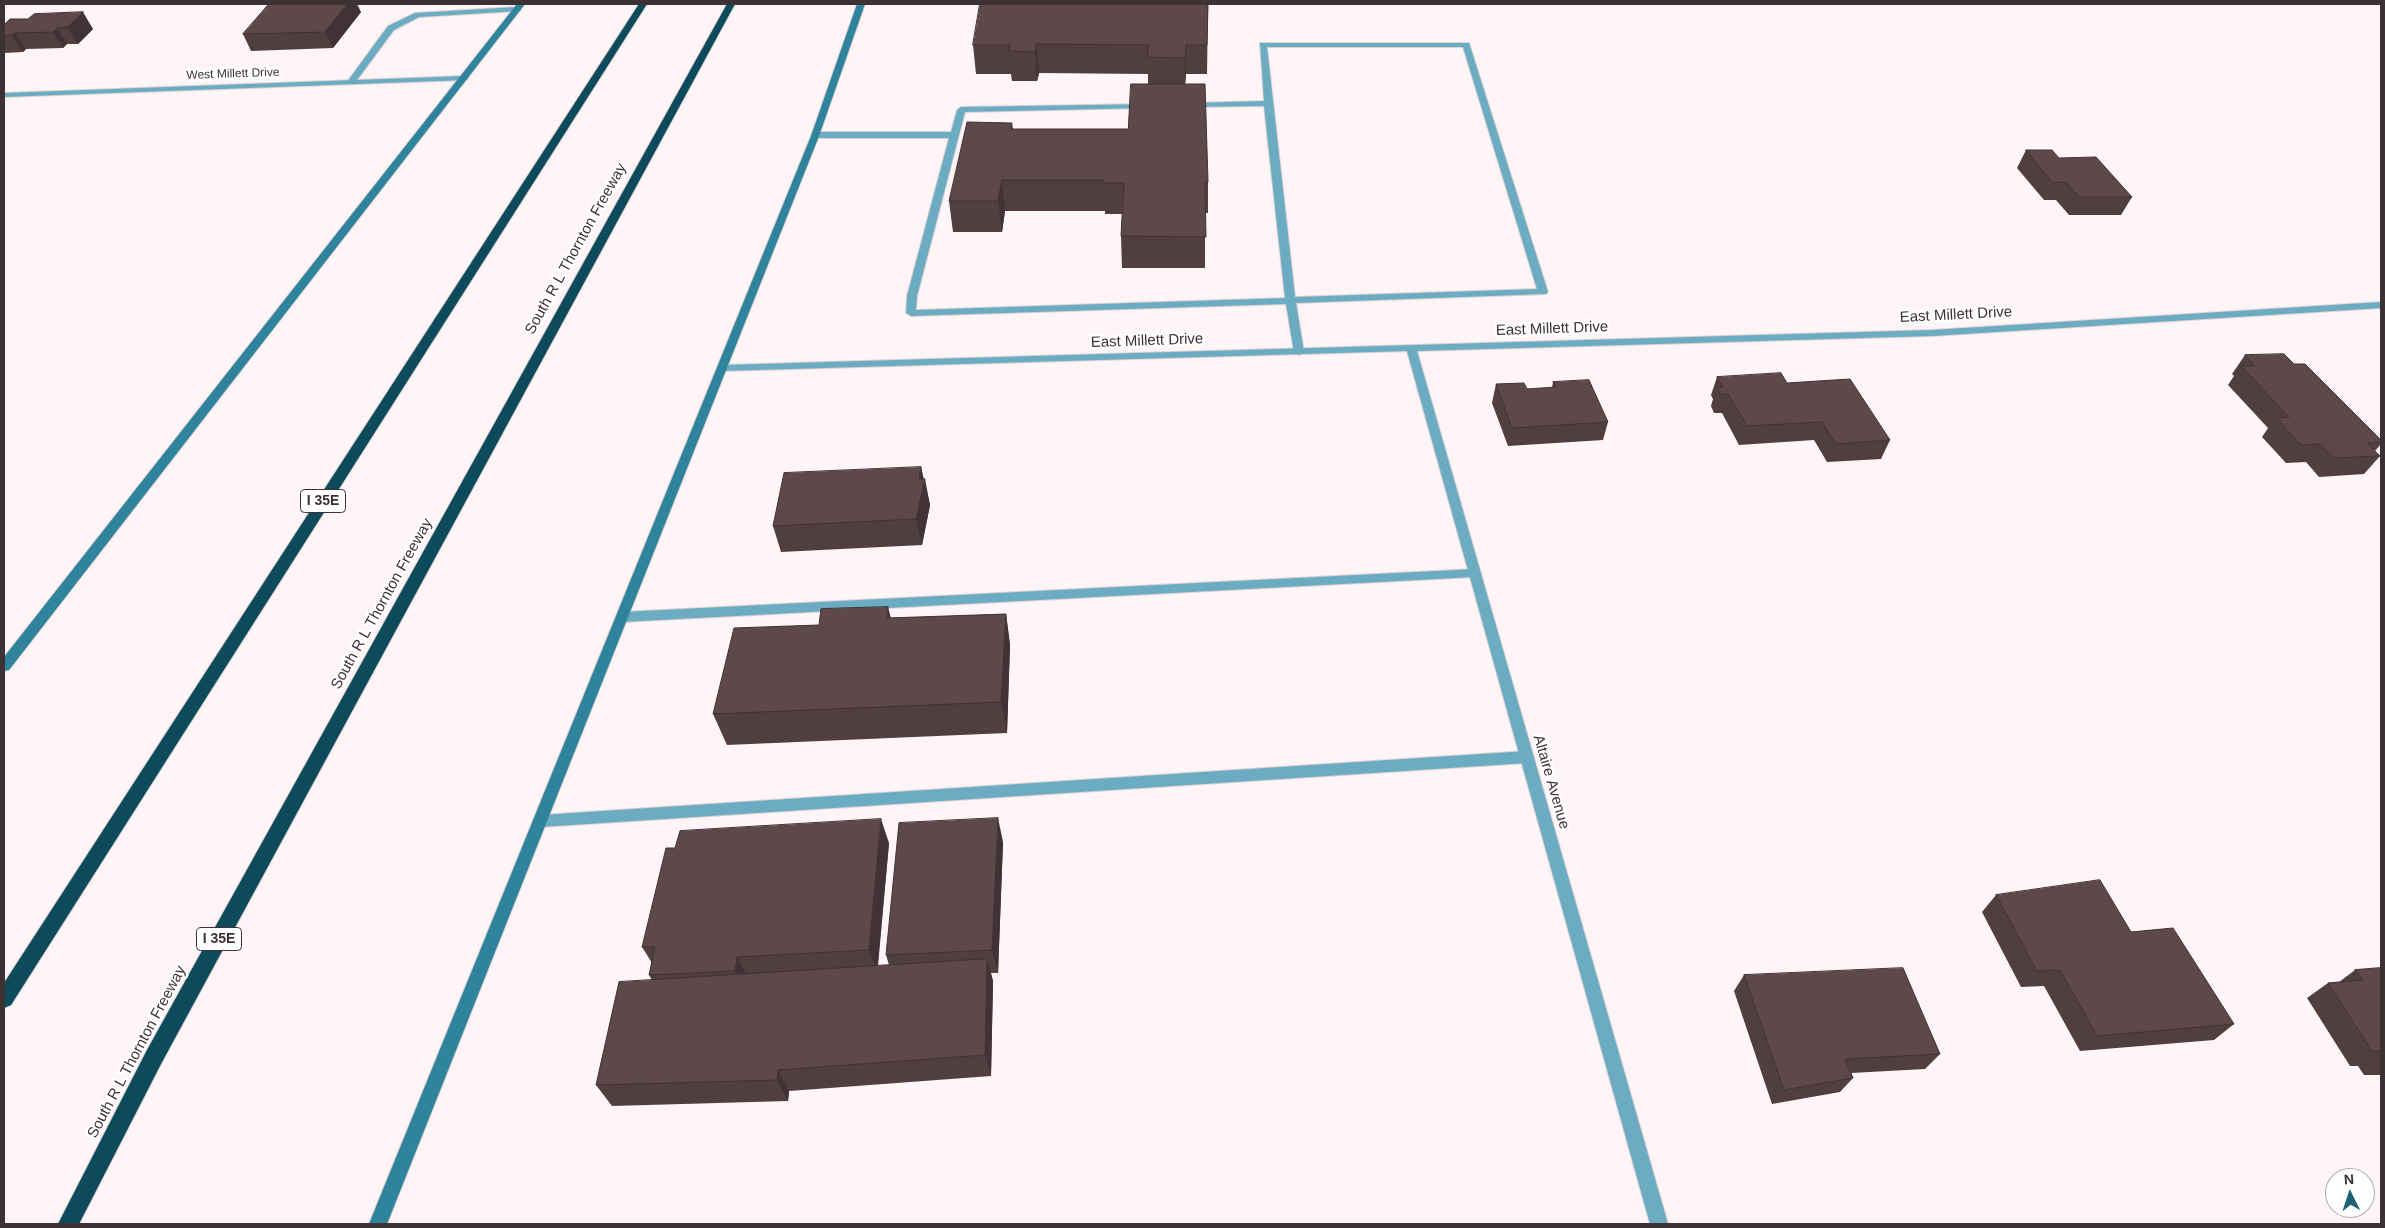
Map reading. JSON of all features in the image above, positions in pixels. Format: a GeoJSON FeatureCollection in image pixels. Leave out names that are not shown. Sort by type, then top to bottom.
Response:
{"type":"FeatureCollection","features":[{"type":"Feature","properties":{"kind":"highway","name":"I 35E"},"geometry":{"type":"LineString","coordinates":[[4,999],[643,4]]}},
{"type":"Feature","properties":{"kind":"highway","name":"South R L Thornton Freeway"},"geometry":{"type":"LineString","coordinates":[[68,1224],[154,1057],[731,4]]}},
{"type":"Feature","properties":{"kind":"main road"},"geometry":{"type":"LineString","coordinates":[[378,1224],[723,368],[815,135],[861,4]]}},
{"type":"Feature","properties":{"kind":"main road"},"geometry":{"type":"LineString","coordinates":[[4,666],[519,6]]}},
{"type":"Feature","properties":{"kind":"street"},"geometry":{"type":"LineString","coordinates":[[351,82],[391,28],[418,16],[519,6]]}},
{"type":"Feature","properties":{"kind":"street"},"geometry":{"type":"LineString","coordinates":[[1159,106],[961,110],[912,296],[911,313],[1290,300],[1543,292],[1466,45],[1263,45],[1290,300],[1299,352]]}},
{"type":"Feature","properties":{"kind":"street","name":"West Millett Drive"},"geometry":{"type":"LineString","coordinates":[[4,95],[464,78]]}},
{"type":"Feature","properties":{"kind":"street"},"geometry":{"type":"LineString","coordinates":[[1179,105],[1268,103]]}},
{"type":"Feature","properties":{"kind":"street"},"geometry":{"type":"LineString","coordinates":[[815,135],[954,135]]}},
{"type":"Feature","properties":{"kind":"street","name":"East Millett Drive"},"geometry":{"type":"LineString","coordinates":[[723,368],[1932,333],[2381,305]]}},
{"type":"Feature","properties":{"kind":"street","name":"Altaire Avenue"},"geometry":{"type":"LineString","coordinates":[[1411,349],[1659,1224]]}},
{"type":"Feature","properties":{"kind":"street"},"geometry":{"type":"LineString","coordinates":[[622,617],[1475,573]]}},
{"type":"Feature","properties":{"kind":"street"},"geometry":{"type":"LineString","coordinates":[[540,821],[1526,757]]}},
{"type":"Feature","properties":{"kind":"building"},"geometry":{"type":"Polygon","coordinates":[[[269,4],[347,4],[325,32],[243,34],[269,4]]]}},
{"type":"Feature","properties":{"kind":"building"},"geometry":{"type":"Polygon","coordinates":[[[980,4],[1208,4],[1207,45],[1186,45],[1185,58],[1147,57],[1149,45],[1036,44],[1035,52],[1009,51],[1010,45],[973,45],[980,4]]]}},
{"type":"Feature","properties":{"kind":"building"},"geometry":{"type":"Polygon","coordinates":[[[83,12],[67,27],[57,28],[53,32],[15,33],[4,36],[4,25],[10,19],[28,19],[34,14],[83,12]]]}},
{"type":"Feature","properties":{"kind":"building"},"geometry":{"type":"Polygon","coordinates":[[[1131,84],[1205,84],[1208,182],[1205,183],[1206,237],[1121,236],[1124,183],[1103,183],[1104,180],[1002,180],[998,201],[949,201],[967,122],[1012,123],[1011,129],[1128,129],[1131,84]]]}},
{"type":"Feature","properties":{"kind":"building"},"geometry":{"type":"Polygon","coordinates":[[[2026,150],[2052,150],[2059,158],[2096,157],[2132,197],[2079,197],[2066,182],[2053,183],[2026,150]]]}},
{"type":"Feature","properties":{"kind":"building"},"geometry":{"type":"Polygon","coordinates":[[[2284,354],[2294,364],[2305,364],[2381,440],[2381,442],[2367,443],[2380,456],[2334,458],[2320,444],[2301,445],[2276,418],[2289,417],[2241,366],[2255,366],[2245,355],[2284,354]]]}},
{"type":"Feature","properties":{"kind":"building"},"geometry":{"type":"Polygon","coordinates":[[[1781,373],[1787,383],[1850,379],[1890,440],[1836,444],[1822,422],[1747,426],[1728,394],[1721,395],[1717,387],[1723,387],[1717,377],[1781,373]]]}},
{"type":"Feature","properties":{"kind":"building"},"geometry":{"type":"Polygon","coordinates":[[[1589,380],[1608,422],[1512,428],[1496,384],[1524,383],[1527,389],[1556,387],[1553,382],[1589,380]]]}},
{"type":"Feature","properties":{"kind":"building"},"geometry":{"type":"Polygon","coordinates":[[[921,467],[919,479],[925,479],[916,519],[773,526],[784,473],[921,467]]]}},
{"type":"Feature","properties":{"kind":"building"},"geometry":{"type":"Polygon","coordinates":[[[888,607],[887,618],[1006,614],[1001,702],[713,714],[734,628],[819,625],[821,609],[888,607]]]}},
{"type":"Feature","properties":{"kind":"building"},"geometry":{"type":"Polygon","coordinates":[[[998,818],[992,950],[886,955],[899,823],[998,818]]]}},
{"type":"Feature","properties":{"kind":"building"},"geometry":{"type":"Polygon","coordinates":[[[881,819],[869,950],[737,957],[735,971],[649,975],[655,947],[642,947],[666,848],[675,848],[680,831],[881,819]]]}},
{"type":"Feature","properties":{"kind":"building"},"geometry":{"type":"Polygon","coordinates":[[[2100,880],[2131,932],[2173,928],[2234,1024],[2097,1036],[2060,970],[2037,971],[1996,895],[2100,880]]]}},
{"type":"Feature","properties":{"kind":"building"},"geometry":{"type":"Polygon","coordinates":[[[987,959],[985,1055],[778,1070],[777,1080],[596,1085],[619,982],[987,959]]]}},
{"type":"Feature","properties":{"kind":"building"},"geometry":{"type":"Polygon","coordinates":[[[1903,968],[1940,1054],[1845,1059],[1853,1078],[1784,1090],[1744,975],[1903,968]]]}},
{"type":"Feature","properties":{"kind":"building"},"geometry":{"type":"Polygon","coordinates":[[[2381,968],[2381,1052],[2372,1051],[2328,983],[2363,980],[2355,970],[2381,968]]]}}]}
